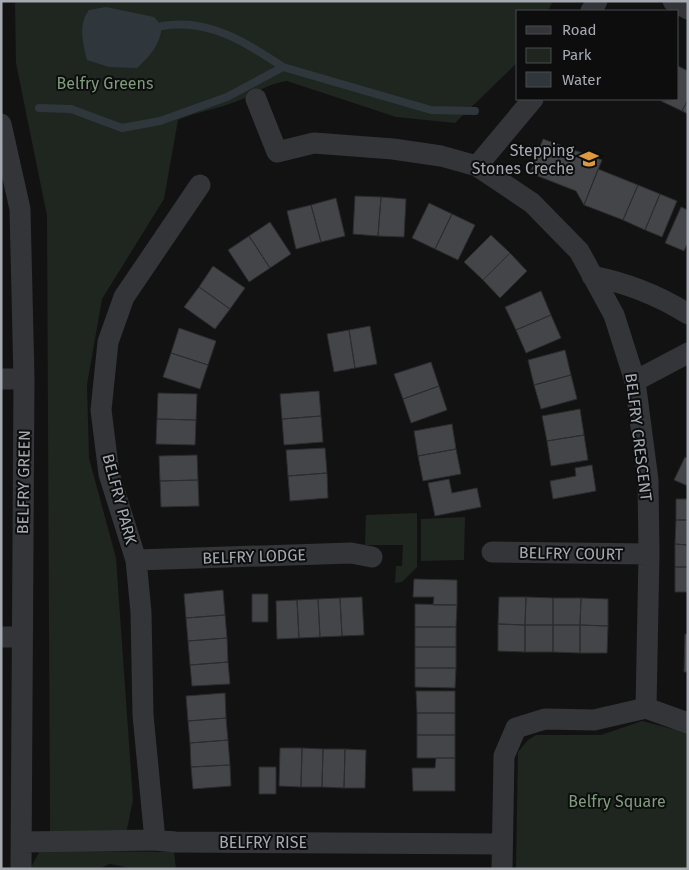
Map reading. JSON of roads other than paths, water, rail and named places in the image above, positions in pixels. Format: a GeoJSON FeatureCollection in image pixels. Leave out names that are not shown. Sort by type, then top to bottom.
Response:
{"type":"FeatureCollection","features":[{"type":"Feature","properties":{"kind":"street"},"geometry":{"type":"LineString","coordinates":[[673,1],[688,9]]}},
{"type":"Feature","properties":{"kind":"street","name":"BELFRY CRESCENT"},"geometry":{"type":"LineString","coordinates":[[256,99],[277,152],[314,143],[431,154],[477,166],[532,202],[579,251],[614,315],[635,381],[648,480],[650,554],[646,708]]}},
{"type":"Feature","properties":{"kind":"street"},"geometry":{"type":"LineString","coordinates":[[477,166],[532,100]]}},
{"type":"Feature","properties":{"kind":"street","name":"BELFRY GREEN"},"geometry":{"type":"LineString","coordinates":[[1,124],[20,209],[24,379],[11,637],[23,842],[21,869]]}},
{"type":"Feature","properties":{"kind":"street","name":"BELFRY PARK"},"geometry":{"type":"LineString","coordinates":[[155,840],[143,715],[141,612],[136,560],[108,465],[101,410],[108,342],[124,297],[200,185]]}},
{"type":"Feature","properties":{"kind":"street"},"geometry":{"type":"LineString","coordinates":[[592,276],[619,281],[667,301],[688,314]]}},
{"type":"Feature","properties":{"kind":"street"},"geometry":{"type":"LineString","coordinates":[[635,381],[688,353]]}},
{"type":"Feature","properties":{"kind":"street"},"geometry":{"type":"LineString","coordinates":[[1,379],[24,379]]}},
{"type":"Feature","properties":{"kind":"street","name":"BELFRY COURT"},"geometry":{"type":"LineString","coordinates":[[492,552],[650,554]]}},
{"type":"Feature","properties":{"kind":"street","name":"BELFRY LODGE"},"geometry":{"type":"LineString","coordinates":[[136,560],[351,553],[372,557]]}},
{"type":"Feature","properties":{"kind":"street"},"geometry":{"type":"LineString","coordinates":[[502,869],[504,756],[516,728],[545,719],[594,720],[646,708],[688,723]]}},
{"type":"Feature","properties":{"kind":"street","name":"BELFRY RISE"},"geometry":{"type":"LineString","coordinates":[[23,842],[155,840],[175,842],[502,844]]}},
{"type":"Feature","properties":{"kind":"water"},"geometry":{"type":"Polygon","coordinates":[[[106,7],[154,17],[162,26],[154,50],[137,68],[109,67],[87,60],[82,34],[83,21],[89,10],[106,7]]]}},
{"type":"Feature","properties":{"kind":"waterway"},"geometry":{"type":"LineString","coordinates":[[162,26],[179,24],[211,29],[226,34],[255,49],[283,67]]}},
{"type":"Feature","properties":{"kind":"waterway"},"geometry":{"type":"LineString","coordinates":[[39,108],[71,109],[122,128],[160,121],[227,97],[283,67],[431,110],[475,111]]}},
{"type":"Feature","properties":{"kind":"place","name":"Stepping Stones Creche"},"geometry":{"type":"Point","coordinates":[589,159]}},
{"type":"Feature","properties":{"kind":"park label","name":"Belfry Greens"},"geometry":{"type":"Point","coordinates":[105,83]}},
{"type":"Feature","properties":{"kind":"park label","name":"Belfry Square"},"geometry":{"type":"Point","coordinates":[617,801]}}]}
